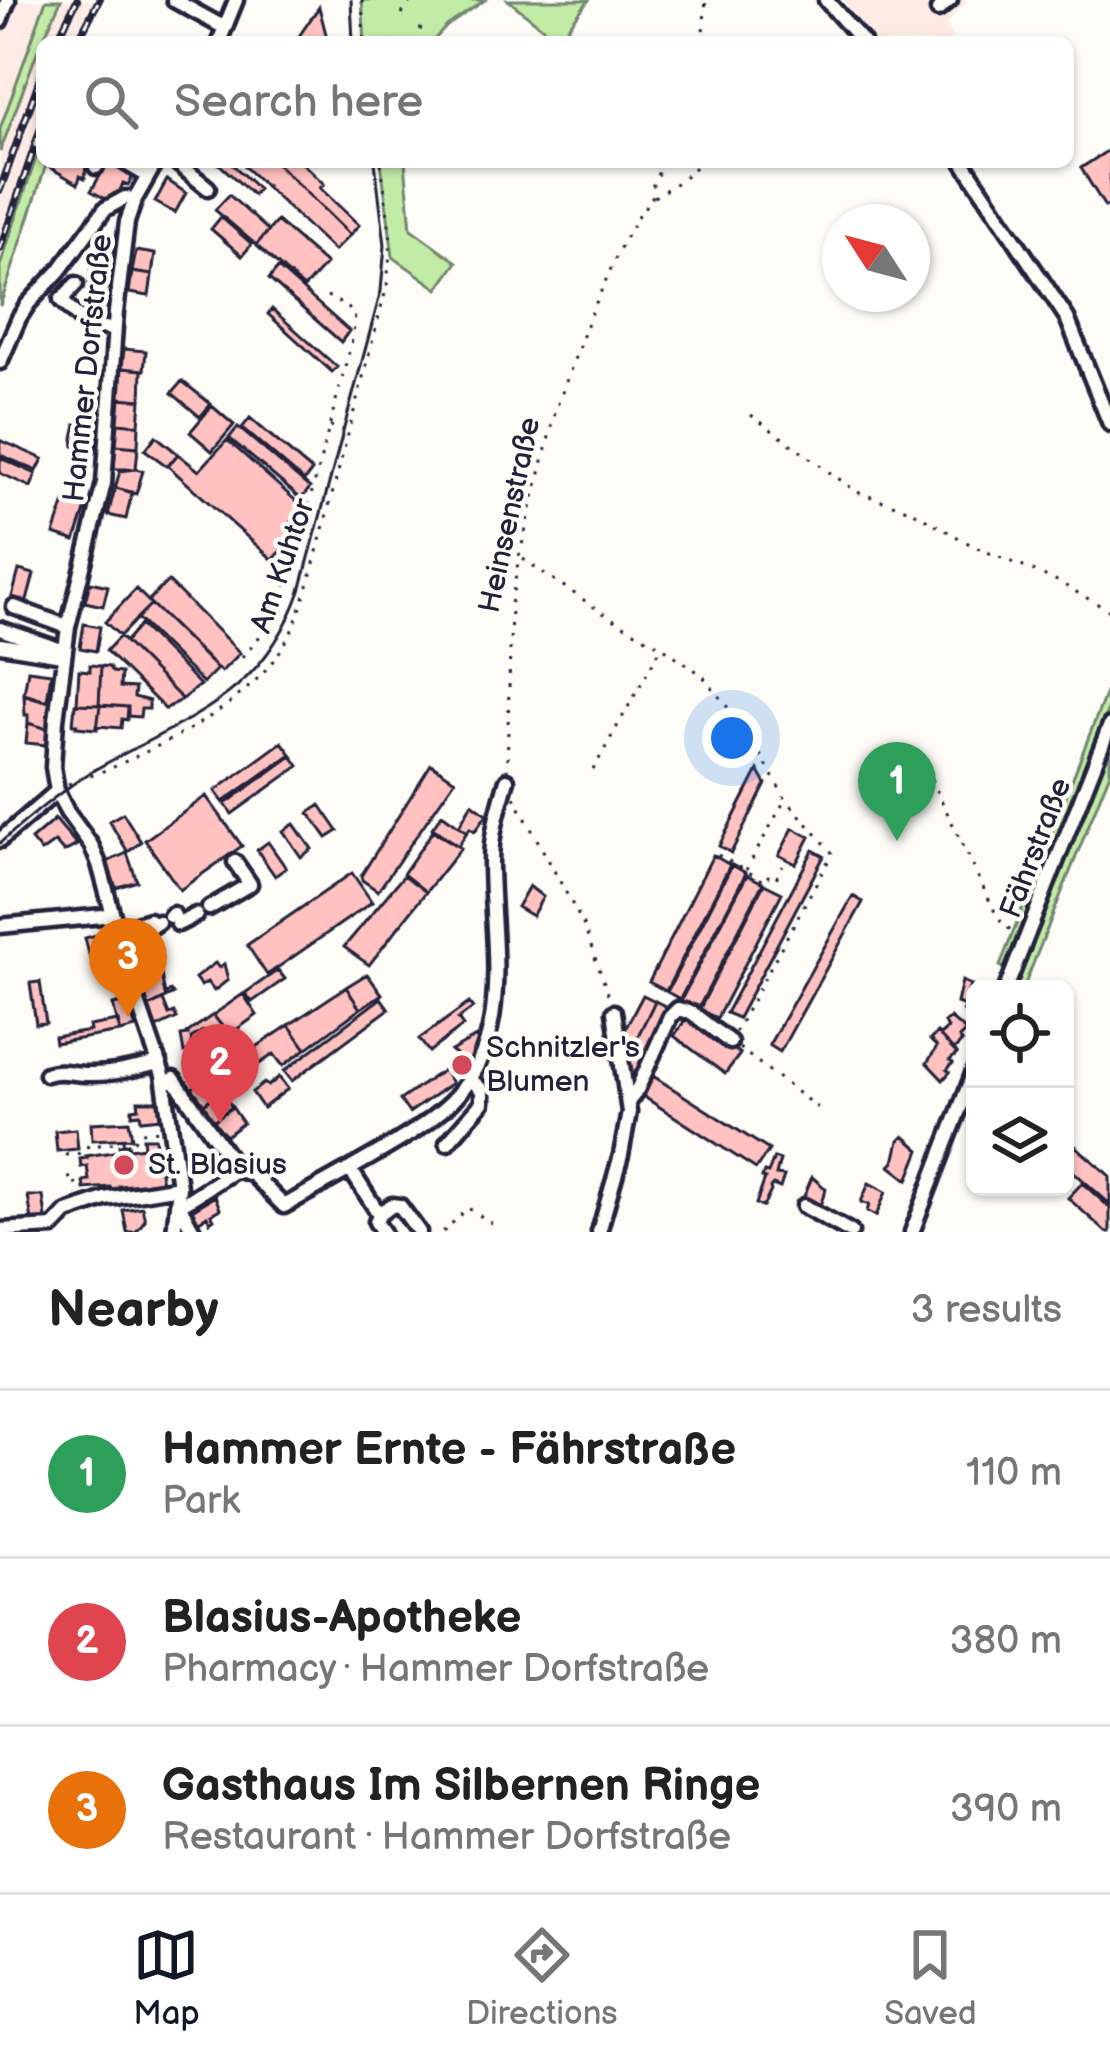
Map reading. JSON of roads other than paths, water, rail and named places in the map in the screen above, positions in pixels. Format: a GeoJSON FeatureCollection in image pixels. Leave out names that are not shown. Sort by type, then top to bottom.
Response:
{"type":"FeatureCollection","features":[{"type":"Feature","properties":{"kind":"street"},"geometry":{"type":"LineString","coordinates":[[0,21],[8,0]]}},
{"type":"Feature","properties":{"kind":"street"},"geometry":{"type":"LineString","coordinates":[[174,0],[222,35],[236,0]]}},
{"type":"Feature","properties":{"kind":"street"},"geometry":{"type":"LineString","coordinates":[[826,0],[858,36]]}},
{"type":"Feature","properties":{"kind":"street"},"geometry":{"type":"LineString","coordinates":[[938,10],[950,0]]}},
{"type":"Feature","properties":{"kind":"street"},"geometry":{"type":"LineString","coordinates":[[134,168],[148,176]]}},
{"type":"Feature","properties":{"kind":"street","name":"Hammer Dorfstraße"},"geometry":{"type":"LineString","coordinates":[[57,791],[52,767],[63,653],[104,483],[122,255],[135,199],[153,168]]}},
{"type":"Feature","properties":{"kind":"street"},"geometry":{"type":"LineString","coordinates":[[183,168],[208,188]]}},
{"type":"Feature","properties":{"kind":"street"},"geometry":{"type":"LineString","coordinates":[[967,168],[1067,318],[1110,424]]}},
{"type":"Feature","properties":{"kind":"street"},"geometry":{"type":"LineString","coordinates":[[0,362],[28,304],[105,209],[125,198],[135,199]]}},
{"type":"Feature","properties":{"kind":"street"},"geometry":{"type":"LineString","coordinates":[[76,284],[61,300],[84,323],[115,330]]}},
{"type":"Feature","properties":{"kind":"street"},"geometry":{"type":"LineString","coordinates":[[14,607],[68,627]]}},
{"type":"Feature","properties":{"kind":"street"},"geometry":{"type":"LineString","coordinates":[[0,628],[63,653]]}},
{"type":"Feature","properties":{"kind":"street"},"geometry":{"type":"LineString","coordinates":[[0,645],[63,653]]}},
{"type":"Feature","properties":{"kind":"street","name":"Fährstraße"},"geometry":{"type":"LineString","coordinates":[[1010,980],[1110,725]]}},
{"type":"Feature","properties":{"kind":"street"},"geometry":{"type":"LineString","coordinates":[[164,1083],[174,1079],[237,1169],[253,1174],[280,1205],[350,1169],[448,1105],[470,1078],[486,1045],[495,999],[490,860],[507,781]]}},
{"type":"Feature","properties":{"kind":"street"},"geometry":{"type":"LineString","coordinates":[[0,840],[57,791],[91,845],[160,1063],[179,1186],[174,1232]]}},
{"type":"Feature","properties":{"kind":"street"},"geometry":{"type":"LineString","coordinates":[[117,930],[148,920],[152,926],[173,914],[178,924],[202,912],[250,884],[236,862]]}},
{"type":"Feature","properties":{"kind":"street"},"geometry":{"type":"LineString","coordinates":[[0,926],[113,915]]}},
{"type":"Feature","properties":{"kind":"street"},"geometry":{"type":"LineString","coordinates":[[629,1101],[678,1009],[692,1013],[730,1042]]}},
{"type":"Feature","properties":{"kind":"street"},"geometry":{"type":"LineString","coordinates":[[599,1232],[621,1155],[629,1101],[614,1012]]}},
{"type":"Feature","properties":{"kind":"street"},"geometry":{"type":"LineString","coordinates":[[46,1074],[55,1070],[113,1073],[160,1063]]}},
{"type":"Feature","properties":{"kind":"street"},"geometry":{"type":"LineString","coordinates":[[447,1143],[482,1102],[482,1090],[470,1078]]}},
{"type":"Feature","properties":{"kind":"street"},"geometry":{"type":"LineString","coordinates":[[912,1232],[968,1088]]}},
{"type":"Feature","properties":{"kind":"street"},"geometry":{"type":"LineString","coordinates":[[179,1206],[237,1169]]}},
{"type":"Feature","properties":{"kind":"street"},"geometry":{"type":"LineString","coordinates":[[350,1169],[379,1214]]}},
{"type":"Feature","properties":{"kind":"street"},"geometry":{"type":"LineString","coordinates":[[0,1230],[53,1227],[67,1212],[104,1199],[179,1186]]}},
{"type":"Feature","properties":{"kind":"street"},"geometry":{"type":"LineString","coordinates":[[383,1232],[376,1222],[392,1205],[400,1206],[418,1232]]}},
{"type":"Feature","properties":{"kind":"street"},"geometry":{"type":"LineString","coordinates":[[179,1206],[194,1232]]}},
{"type":"Feature","properties":{"kind":"street"},"geometry":{"type":"LineString","coordinates":[[804,1206],[851,1232]]}},
{"type":"Feature","properties":{"kind":"tram line"},"geometry":{"type":"LineString","coordinates":[[351,0],[353,36]]}},
{"type":"Feature","properties":{"kind":"tram line"},"geometry":{"type":"LineString","coordinates":[[0,843],[83,777],[218,701],[242,682],[284,628],[300,591],[381,291],[385,245],[376,168]]}},
{"type":"Feature","properties":{"kind":"railway"},"geometry":{"type":"LineString","coordinates":[[59,36],[77,0]]}},
{"type":"Feature","properties":{"kind":"railway"},"geometry":{"type":"LineString","coordinates":[[80,36],[99,0]]}},
{"type":"Feature","properties":{"kind":"railway"},"geometry":{"type":"LineString","coordinates":[[0,190],[36,90]]}},
{"type":"Feature","properties":{"kind":"railway"},"geometry":{"type":"LineString","coordinates":[[0,249],[36,143]]}},
{"type":"Feature","properties":{"kind":"place","name":"Hammer Ernte - Fährstraße"},"geometry":{"type":"Point","coordinates":[897,841]}},
{"type":"Feature","properties":{"kind":"place","name":"Gasthaus Im Silbernen Ringe"},"geometry":{"type":"Point","coordinates":[128,1017]}},
{"type":"Feature","properties":{"kind":"place","name":"Schnitzler's Blumen"},"geometry":{"type":"Point","coordinates":[462,1065]}},
{"type":"Feature","properties":{"kind":"place","name":"Blasius-Apotheke"},"geometry":{"type":"Point","coordinates":[220,1123]}},
{"type":"Feature","properties":{"kind":"place","name":"St. Blasius"},"geometry":{"type":"Point","coordinates":[124,1165]}}]}
